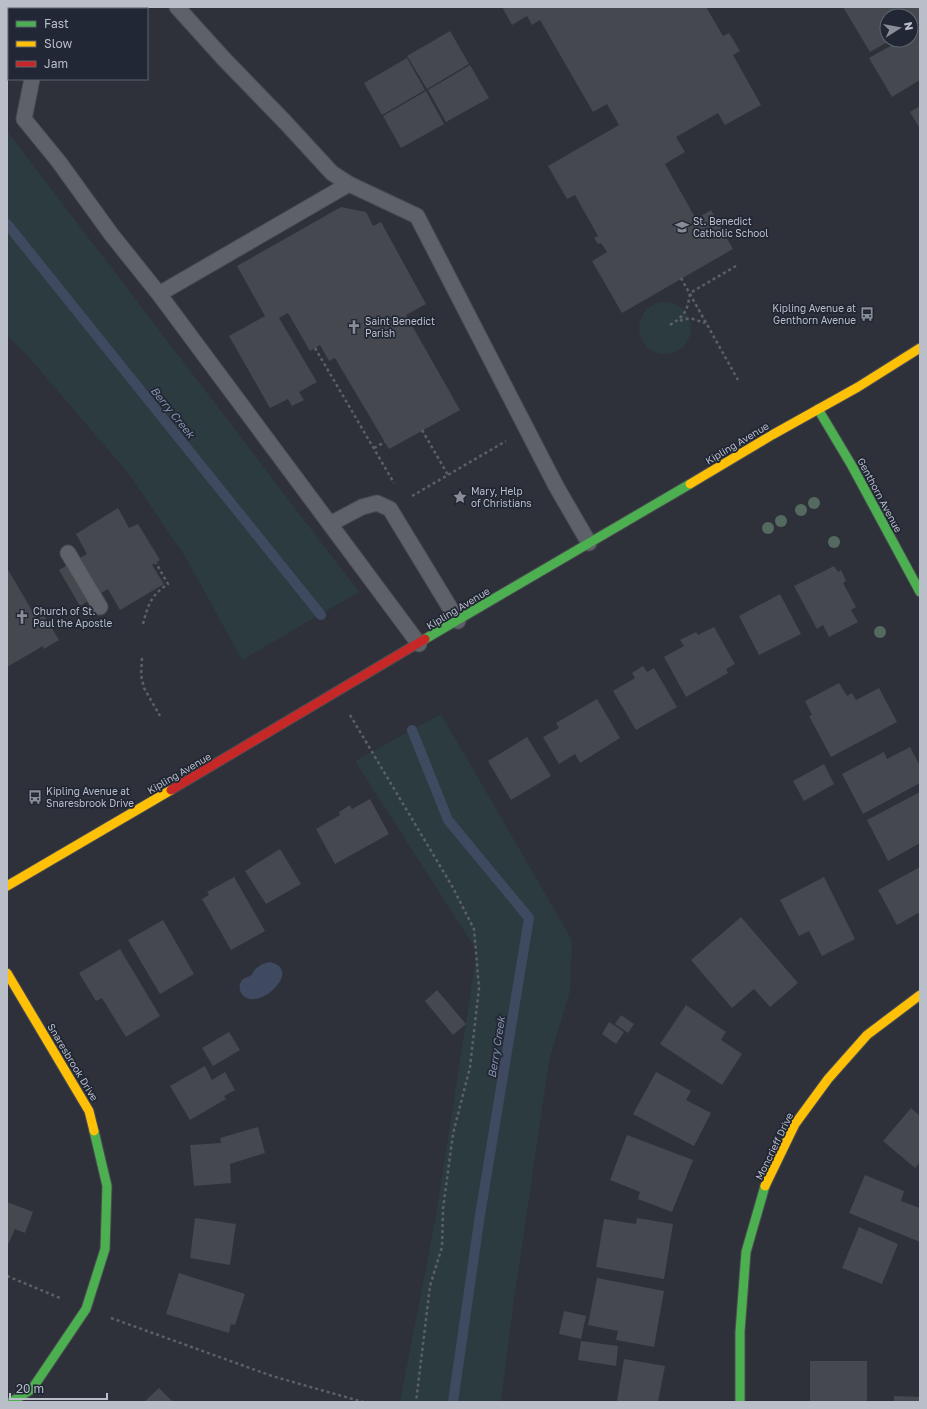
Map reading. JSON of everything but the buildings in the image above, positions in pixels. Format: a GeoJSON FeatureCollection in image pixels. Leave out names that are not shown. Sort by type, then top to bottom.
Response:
{"type":"FeatureCollection","features":[{"type":"Feature","properties":{"kind":"street","name":"Kipling Avenue"},"geometry":{"type":"LineString","coordinates":[[7,886],[414,648],[589,543],[858,387],[920,348]]}},
{"type":"Feature","properties":{"kind":"street","name":"Genthorn Avenue"},"geometry":{"type":"LineString","coordinates":[[818,409],[852,466],[920,592]]}},
{"type":"Feature","properties":{"kind":"street","name":"Snaresbrook Drive"},"geometry":{"type":"LineString","coordinates":[[7,973],[89,1111],[107,1186],[105,1249],[86,1309],[32,1389],[11,1402]]}},
{"type":"Feature","properties":{"kind":"street","name":"Moncrieff Drive"},"geometry":{"type":"LineString","coordinates":[[740,1402],[740,1332],[746,1252],[767,1181],[795,1124],[828,1079],[867,1035],[920,995]]}},
{"type":"Feature","properties":{"kind":"lane"},"geometry":{"type":"LineString","coordinates":[[177,7],[224,59],[332,172],[349,184],[417,216],[556,486],[589,543]]}},
{"type":"Feature","properties":{"kind":"lane"},"geometry":{"type":"LineString","coordinates":[[32,80],[24,119],[59,162],[111,234],[159,294],[330,524],[414,648]]}},
{"type":"Feature","properties":{"kind":"lane"},"geometry":{"type":"LineString","coordinates":[[159,294],[349,184]]}},
{"type":"Feature","properties":{"kind":"lane"},"geometry":{"type":"LineString","coordinates":[[330,524],[362,507],[377,503],[390,509],[458,621]]}},
{"type":"Feature","properties":{"kind":"lane"},"geometry":{"type":"LineString","coordinates":[[68,553],[100,607]]}},
{"type":"Feature","properties":{"kind":"path"},"geometry":{"type":"LineString","coordinates":[[706,324],[691,318],[685,318],[670,325],[681,318],[687,309],[690,293],[736,266]]}},
{"type":"Feature","properties":{"kind":"path"},"geometry":{"type":"LineString","coordinates":[[681,278],[738,380]]}},
{"type":"Feature","properties":{"kind":"path"},"geometry":{"type":"LineString","coordinates":[[315,348],[404,501]]}},
{"type":"Feature","properties":{"kind":"path"},"geometry":{"type":"LineString","coordinates":[[390,509],[527,429]]}},
{"type":"Feature","properties":{"kind":"path"},"geometry":{"type":"LineString","coordinates":[[422,430],[448,475]]}},
{"type":"Feature","properties":{"kind":"path"},"geometry":{"type":"LineString","coordinates":[[374,448],[385,442]]}},
{"type":"Feature","properties":{"kind":"path"},"geometry":{"type":"LineString","coordinates":[[143,624],[148,605],[158,590],[168,584],[156,562]]}},
{"type":"Feature","properties":{"kind":"path"},"geometry":{"type":"LineString","coordinates":[[142,658],[141,674],[144,688],[160,716]]}},
{"type":"Feature","properties":{"kind":"path"},"geometry":{"type":"LineString","coordinates":[[337,692],[452,886],[474,929],[479,988],[470,1068],[453,1134],[443,1209],[442,1247],[430,1286],[416,1402]]}},
{"type":"Feature","properties":{"kind":"path"},"geometry":{"type":"LineString","coordinates":[[7,1276],[86,1309],[272,1376],[363,1402]]}},
{"type":"Feature","properties":{"kind":"shaded area"},"geometry":{"type":"Polygon","coordinates":[[[7,131],[359,592],[242,660],[186,558],[129,474],[26,354],[7,336],[7,131]]]}},
{"type":"Feature","properties":{"kind":"shaded area"},"geometry":{"type":"Polygon","coordinates":[[[660,302],[670,302],[684,309],[691,323],[691,333],[684,347],[670,354],[660,354],[650,350],[643,343],[639,333],[639,323],[643,313],[650,306],[660,302]]]}},
{"type":"Feature","properties":{"kind":"shaded area"},"geometry":{"type":"Polygon","coordinates":[[[441,714],[572,940],[570,991],[549,1061],[513,1307],[501,1402],[400,1402],[436,1216],[477,951],[355,761],[441,714]]]}},
{"type":"Feature","properties":{"kind":"water"},"geometry":{"type":"Polygon","coordinates":[[[270,962],[278,966],[282,971],[282,978],[278,984],[265,995],[257,999],[250,999],[242,995],[240,983],[242,980],[252,975],[259,966],[270,962]]]}},
{"type":"Feature","properties":{"kind":"waterway","name":"Berry Creek"},"geometry":{"type":"LineString","coordinates":[[7,224],[321,615]]}},
{"type":"Feature","properties":{"kind":"waterway","name":"Berry Creek"},"geometry":{"type":"LineString","coordinates":[[412,730],[448,820],[529,918],[480,1215],[453,1402]]}},
{"type":"Feature","properties":{"kind":"traffic: fast"},"geometry":{"type":"LineString","coordinates":[[818,409],[852,466],[920,592]]}},
{"type":"Feature","properties":{"kind":"traffic: fast"},"geometry":{"type":"LineString","coordinates":[[425,639],[690,484]]}},
{"type":"Feature","properties":{"kind":"traffic: fast"},"geometry":{"type":"LineString","coordinates":[[11,1402],[32,1389],[86,1309],[105,1249],[107,1186],[94,1131]]}},
{"type":"Feature","properties":{"kind":"traffic: fast"},"geometry":{"type":"LineString","coordinates":[[740,1402],[740,1332],[746,1252],[765,1186]]}},
{"type":"Feature","properties":{"kind":"traffic: slow"},"geometry":{"type":"LineString","coordinates":[[690,484],[772,435],[858,387],[920,348]]}},
{"type":"Feature","properties":{"kind":"traffic: slow"},"geometry":{"type":"LineString","coordinates":[[7,886],[171,790]]}},
{"type":"Feature","properties":{"kind":"traffic: slow"},"geometry":{"type":"LineString","coordinates":[[7,973],[89,1111],[94,1131]]}},
{"type":"Feature","properties":{"kind":"traffic: slow"},"geometry":{"type":"LineString","coordinates":[[765,1186],[795,1124],[828,1079],[867,1035],[920,995]]}},
{"type":"Feature","properties":{"kind":"traffic: jam"},"geometry":{"type":"LineString","coordinates":[[171,790],[425,639]]}},
{"type":"Feature","properties":{"kind":"place","name":"St. Benedict Catholic School"},"geometry":{"type":"Point","coordinates":[682,227]}},
{"type":"Feature","properties":{"kind":"place","name":"Kipling Avenue at Genthorn Avenue"},"geometry":{"type":"Point","coordinates":[867,314]}},
{"type":"Feature","properties":{"kind":"place","name":"Saint Benedict Parish"},"geometry":{"type":"Point","coordinates":[354,327]}},
{"type":"Feature","properties":{"kind":"place","name":"Mary, Help of Christians"},"geometry":{"type":"Point","coordinates":[460,497]}},
{"type":"Feature","properties":{"kind":"place","name":"Church of St. Paul the Apostle"},"geometry":{"type":"Point","coordinates":[22,617]}},
{"type":"Feature","properties":{"kind":"place","name":"Kipling Avenue at Snaresbrook Drive"},"geometry":{"type":"Point","coordinates":[35,797]}}]}
